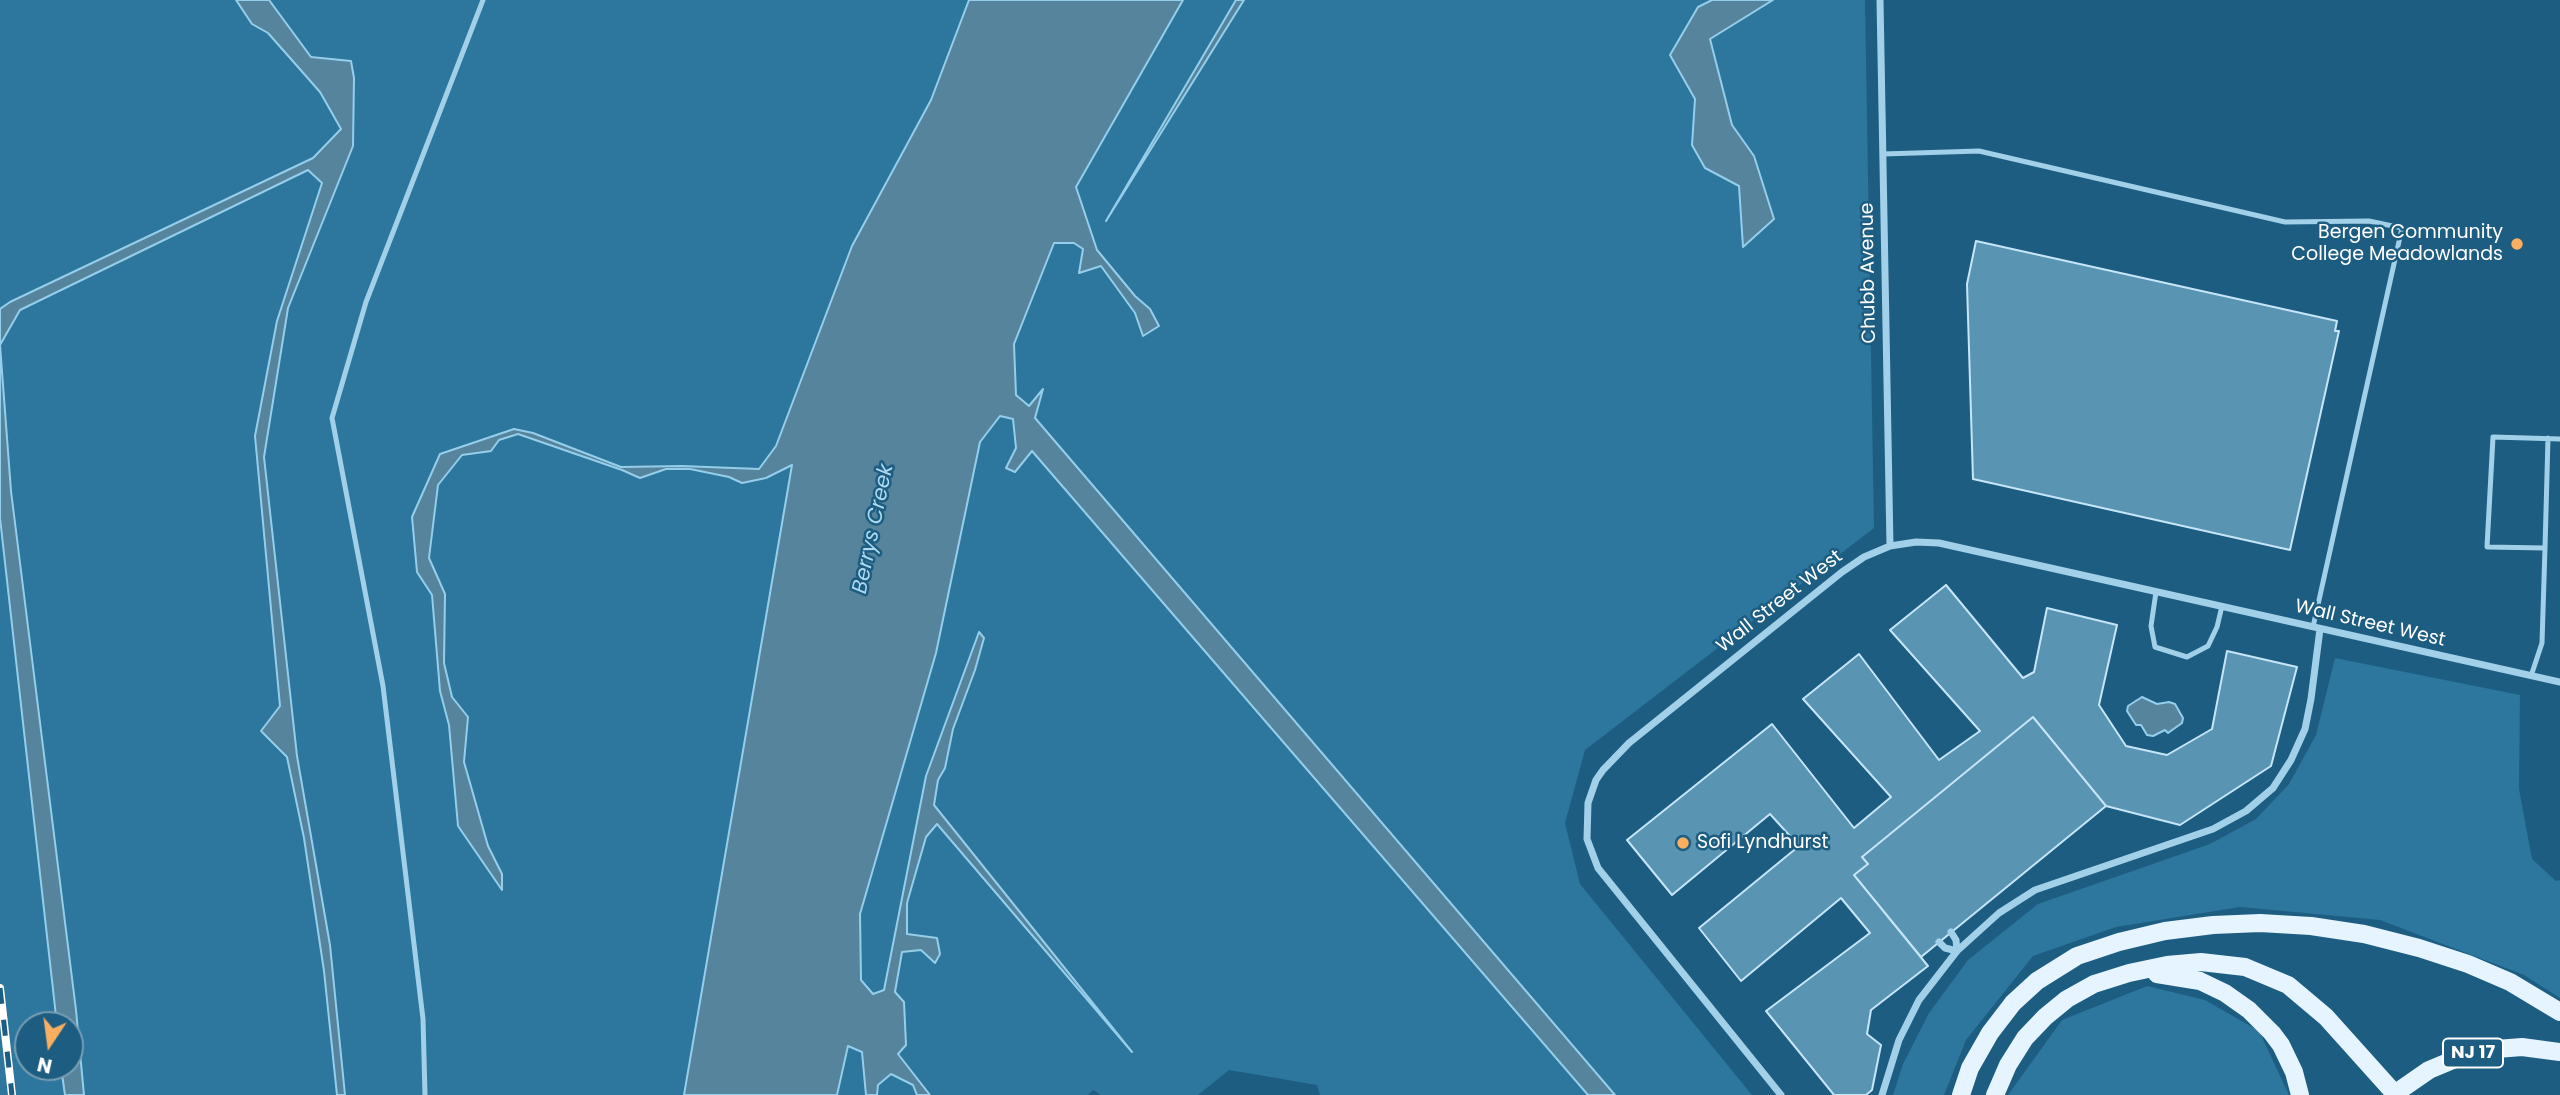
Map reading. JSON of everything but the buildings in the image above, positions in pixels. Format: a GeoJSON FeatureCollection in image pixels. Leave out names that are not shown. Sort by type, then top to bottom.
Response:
{"type":"FeatureCollection","features":[{"type":"Feature","properties":{"kind":"main road"},"geometry":{"type":"LineString","coordinates":[[1961,1095],[1979,1049],[2001,1017],[2049,972],[2077,956],[2097,949],[2141,936],[2188,928],[2284,923],[2364,934],[2468,964],[2520,988],[2560,1012]]}},
{"type":"Feature","properties":{"kind":"main road"},"geometry":{"type":"LineString","coordinates":[[1994,1095],[2008,1065],[2035,1026],[2067,999],[2108,979],[2148,969],[2201,962],[2231,963],[2288,985],[2315,1005],[2395,1095]]}},
{"type":"Feature","properties":{"kind":"main road"},"geometry":{"type":"LineString","coordinates":[[2108,979],[2167,974],[2200,981],[2225,993],[2249,1010],[2272,1033],[2288,1057],[2300,1095]]}},
{"type":"Feature","properties":{"kind":"main road","name":"NJ 17"},"geometry":{"type":"LineString","coordinates":[[2395,1095],[2429,1070],[2474,1052],[2522,1047],[2560,1052]]}},
{"type":"Feature","properties":{"kind":"street","name":"Chubb Avenue"},"geometry":{"type":"LineString","coordinates":[[1880,0],[1890,546]]}},
{"type":"Feature","properties":{"kind":"street","name":"Wall Street West"},"geometry":{"type":"LineString","coordinates":[[1781,1095],[1598,868],[1587,839],[1588,803],[1595,780],[1629,743],[1864,557],[1890,546],[1916,542],[1938,543],[2560,682]]}},
{"type":"Feature","properties":{"kind":"street"},"geometry":{"type":"LineString","coordinates":[[1882,1095],[1892,1058],[1909,1019],[1929,985],[1957,951],[1999,913],[2035,890],[2213,829],[2260,801],[2283,773],[2305,729],[2316,628]]}},
{"type":"Feature","properties":{"kind":"street"},"geometry":{"type":"LineString","coordinates":[[1951,932],[1956,940],[1957,951]]}},
{"type":"Feature","properties":{"kind":"street"},"geometry":{"type":"LineString","coordinates":[[1939,942],[1945,948],[1957,951]]}},
{"type":"Feature","properties":{"kind":"lane"},"geometry":{"type":"LineString","coordinates":[[425,1095],[423,1019],[383,686],[332,418],[366,302],[483,0]]}},
{"type":"Feature","properties":{"kind":"lane"},"geometry":{"type":"LineString","coordinates":[[1883,154],[1979,151],[2285,222],[2369,220],[2402,228],[2316,628]]}},
{"type":"Feature","properties":{"kind":"lane"},"geometry":{"type":"LineString","coordinates":[[2545,548],[2487,547],[2493,436],[2560,439]]}},
{"type":"Feature","properties":{"kind":"lane"},"geometry":{"type":"LineString","coordinates":[[2531,676],[2542,643],[2548,438]]}},
{"type":"Feature","properties":{"kind":"lane"},"geometry":{"type":"LineString","coordinates":[[2156,592],[2151,626],[2155,648],[2187,657],[2208,646],[2222,606]]}},
{"type":"Feature","properties":{"kind":"shaded area"},"geometry":{"type":"Polygon","coordinates":[[[0,0],[1865,0],[1874,528],[1585,750],[1565,823],[1580,884],[1752,1095],[1320,1095],[1317,1085],[1229,1070],[1198,1095],[1101,1095],[1093,1090],[1088,1095],[0,1095],[0,0]]]}},
{"type":"Feature","properties":{"kind":"shaded area"},"geometry":{"type":"Polygon","coordinates":[[[2335,658],[2520,695],[2519,789],[2532,859],[2556,881],[2560,880],[2560,998],[2524,975],[2380,920],[2240,907],[2116,927],[2033,956],[1966,1040],[1944,1095],[1893,1095],[1903,1064],[1929,1013],[1968,960],[2038,904],[2210,844],[2256,819],[2289,784],[2316,735],[2335,658]]]}},
{"type":"Feature","properties":{"kind":"shaded area"},"geometry":{"type":"Polygon","coordinates":[[[2147,986],[2205,1000],[2259,1031],[2289,1095],[2008,1095],[2062,1020],[2147,986]]]}},
{"type":"Feature","properties":{"kind":"water"},"geometry":{"type":"Polygon","coordinates":[[[236,0],[269,0],[311,57],[351,61],[354,78],[353,146],[288,308],[264,457],[297,756],[330,945],[345,1095],[337,1095],[324,971],[304,838],[287,757],[261,731],[280,706],[255,436],[277,321],[322,183],[308,170],[20,310],[0,345],[0,309],[10,302],[313,158],[341,129],[320,92],[268,33],[252,24],[236,0]]]}},
{"type":"Feature","properties":{"kind":"water","name":"Berrys Creek"},"geometry":{"type":"Polygon","coordinates":[[[969,0],[1183,0],[1076,187],[1097,250],[1135,296],[1150,309],[1159,326],[1143,336],[1135,313],[1101,266],[1079,273],[1083,249],[1074,243],[1054,243],[1014,344],[1016,395],[1029,406],[1043,389],[1035,418],[1615,1095],[1588,1095],[1032,451],[1015,472],[1006,468],[1016,448],[1013,419],[1000,416],[980,442],[936,653],[860,914],[861,980],[873,994],[884,990],[926,776],[979,632],[984,638],[953,729],[945,768],[938,780],[934,805],[1132,1052],[937,824],[926,837],[907,903],[907,934],[937,938],[940,954],[935,963],[921,950],[902,952],[895,992],[904,1002],[906,1045],[898,1054],[930,1095],[917,1095],[913,1085],[891,1074],[878,1085],[877,1095],[866,1095],[862,1052],[848,1046],[837,1095],[684,1095],[792,465],[766,478],[742,483],[729,477],[690,469],[666,469],[640,478],[518,434],[499,440],[491,451],[462,455],[438,485],[429,558],[445,594],[444,663],[452,697],[468,717],[464,762],[488,846],[502,874],[502,890],[458,826],[449,725],[440,691],[432,595],[417,572],[412,517],[440,454],[514,429],[533,433],[621,467],[759,469],[776,446],[852,246],[931,100],[969,0]]]}},
{"type":"Feature","properties":{"kind":"water"},"geometry":{"type":"Polygon","coordinates":[[[1236,0],[1244,0],[1106,221],[1236,0]]]}},
{"type":"Feature","properties":{"kind":"water"},"geometry":{"type":"Polygon","coordinates":[[[1712,0],[1773,0],[1710,39],[1732,125],[1754,156],[1774,219],[1743,247],[1739,186],[1705,168],[1692,145],[1695,99],[1670,55],[1698,7],[1712,0]]]}},
{"type":"Feature","properties":{"kind":"water"},"geometry":{"type":"Polygon","coordinates":[[[0,345],[11,491],[76,1011],[55,1011],[0,518],[0,345]]]}},
{"type":"Feature","properties":{"kind":"water"},"geometry":{"type":"Polygon","coordinates":[[[2142,697],[2157,704],[2175,704],[2183,718],[2182,723],[2168,733],[2165,730],[2153,736],[2147,735],[2127,711],[2128,706],[2142,697]]]}},
{"type":"Feature","properties":{"kind":"water"},"geometry":{"type":"Polygon","coordinates":[[[63,1081],[83,1081],[84,1095],[65,1095],[63,1081]]]}},
{"type":"Feature","properties":{"kind":"railway"},"geometry":{"type":"LineString","coordinates":[[0,988],[12,1095]]}},
{"type":"Feature","properties":{"kind":"place","name":"Bergen Community College Meadowlands"},"geometry":{"type":"Point","coordinates":[2517,244]}},
{"type":"Feature","properties":{"kind":"place","name":"Sofi Lyndhurst"},"geometry":{"type":"Point","coordinates":[1683,843]}}]}
